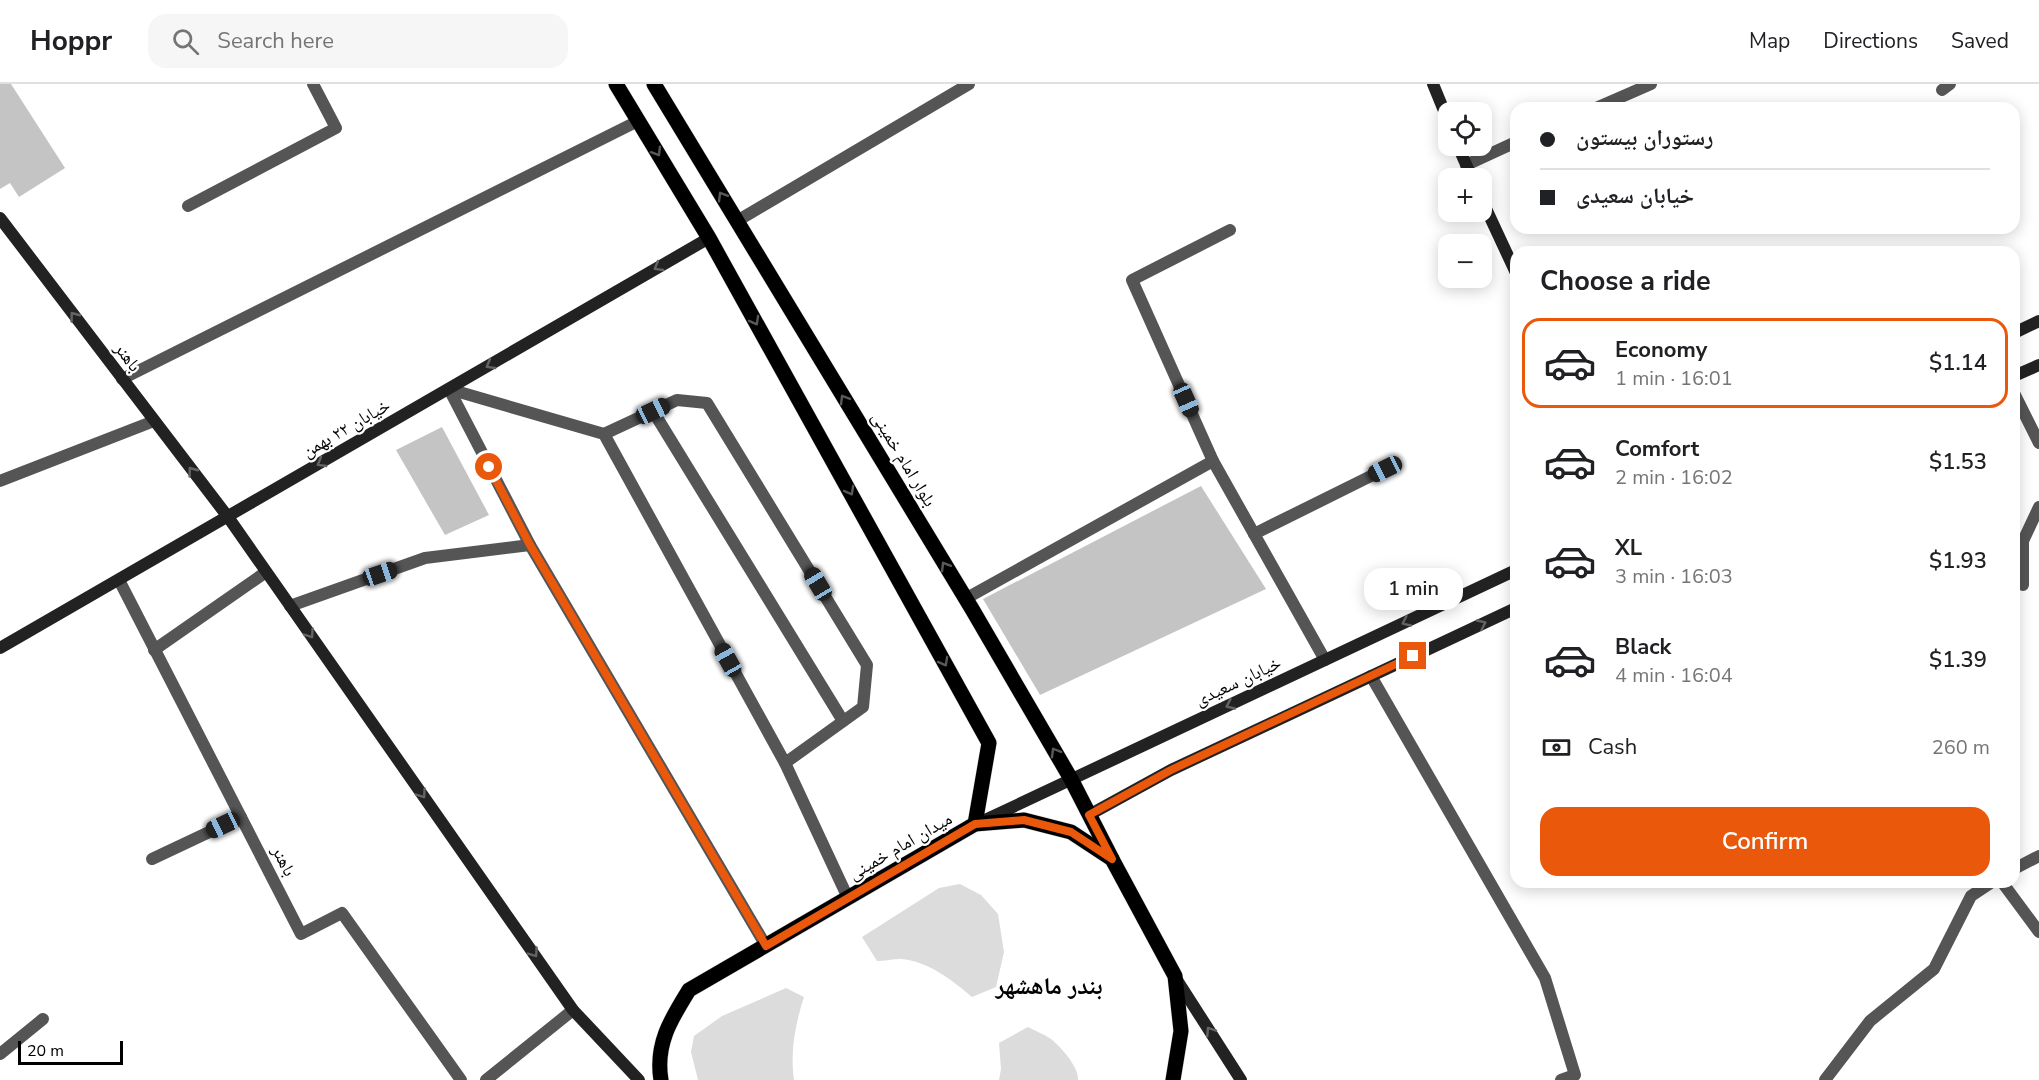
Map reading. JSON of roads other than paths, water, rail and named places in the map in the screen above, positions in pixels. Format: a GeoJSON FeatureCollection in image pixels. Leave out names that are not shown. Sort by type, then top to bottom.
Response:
{"type":"FeatureCollection","features":[{"type":"Feature","properties":{"kind":"main road"},"geometry":{"type":"LineString","coordinates":[[616,84],[709,238],[989,742],[975,824]]}},
{"type":"Feature","properties":{"kind":"main road","name":"بلوار امام خمینی"},"geometry":{"type":"LineString","coordinates":[[654,84],[965,599],[1071,779],[1112,859]]}},
{"type":"Feature","properties":{"kind":"main road"},"geometry":{"type":"LineString","coordinates":[[1433,84],[1440,102]]}},
{"type":"Feature","properties":{"kind":"main road"},"geometry":{"type":"LineString","coordinates":[[1462,156],[1467,168]]}},
{"type":"Feature","properties":{"kind":"main road","name":"باهنر"},"geometry":{"type":"LineString","coordinates":[[0,218],[228,517],[573,1010],[639,1080]]}},
{"type":"Feature","properties":{"kind":"main road"},"geometry":{"type":"LineString","coordinates":[[1492,221],[1510,260]]}},
{"type":"Feature","properties":{"kind":"main road","name":"خیابان ۲۲ بهمن"},"geometry":{"type":"LineString","coordinates":[[0,648],[709,238]]}},
{"type":"Feature","properties":{"kind":"main road"},"geometry":{"type":"LineString","coordinates":[[2020,330],[2039,321]]}},
{"type":"Feature","properties":{"kind":"main road"},"geometry":{"type":"LineString","coordinates":[[2020,373],[2039,365]]}},
{"type":"Feature","properties":{"kind":"main road","name":"خیابان سعیدی"},"geometry":{"type":"LineString","coordinates":[[975,824],[1510,573]]}},
{"type":"Feature","properties":{"kind":"main road"},"geometry":{"type":"LineString","coordinates":[[1089,815],[1171,770],[1510,611]]}},
{"type":"Feature","properties":{"kind":"main road","name":"میدان امام خمینی"},"geometry":{"type":"LineString","coordinates":[[661,1080],[659,1067],[667,1026],[689,990],[975,824],[1024,820],[1071,832],[1112,859],[1175,976],[1181,1031],[1173,1080]]}},
{"type":"Feature","properties":{"kind":"main road"},"geometry":{"type":"LineString","coordinates":[[1175,976],[1241,1080]]}},
{"type":"Feature","properties":{"kind":"street"},"geometry":{"type":"LineString","coordinates":[[188,206],[336,128],[313,84]]}},
{"type":"Feature","properties":{"kind":"street"},"geometry":{"type":"LineString","coordinates":[[737,221],[969,84]]}},
{"type":"Feature","properties":{"kind":"street"},"geometry":{"type":"LineString","coordinates":[[1610,102],[1651,84]]}},
{"type":"Feature","properties":{"kind":"street"},"geometry":{"type":"LineString","coordinates":[[122,379],[639,121]]}},
{"type":"Feature","properties":{"kind":"street"},"geometry":{"type":"LineString","coordinates":[[1466,165],[1510,145]]}},
{"type":"Feature","properties":{"kind":"street"},"geometry":{"type":"LineString","coordinates":[[1230,230],[1132,280],[1214,460],[1325,660]]}},
{"type":"Feature","properties":{"kind":"street"},"geometry":{"type":"LineString","coordinates":[[449,389],[604,434],[677,400],[707,403],[867,665],[863,707],[785,763]]}},
{"type":"Feature","properties":{"kind":"street"},"geometry":{"type":"LineString","coordinates":[[449,389],[530,545],[766,946]]}},
{"type":"Feature","properties":{"kind":"street"},"geometry":{"type":"LineString","coordinates":[[2020,405],[2039,443]]}},
{"type":"Feature","properties":{"kind":"street"},"geometry":{"type":"LineString","coordinates":[[653,411],[843,720]]}},
{"type":"Feature","properties":{"kind":"street"},"geometry":{"type":"LineString","coordinates":[[0,481],[154,421]]}},
{"type":"Feature","properties":{"kind":"street"},"geometry":{"type":"LineString","coordinates":[[604,434],[785,763],[848,898]]}},
{"type":"Feature","properties":{"kind":"street"},"geometry":{"type":"LineString","coordinates":[[965,599],[1214,460]]}},
{"type":"Feature","properties":{"kind":"street"},"geometry":{"type":"LineString","coordinates":[[1254,534],[1385,469]]}},
{"type":"Feature","properties":{"kind":"street"},"geometry":{"type":"LineString","coordinates":[[2024,585],[2024,541],[2039,507]]}},
{"type":"Feature","properties":{"kind":"street"},"geometry":{"type":"LineString","coordinates":[[290,606],[425,558],[530,545]]}},
{"type":"Feature","properties":{"kind":"street"},"geometry":{"type":"LineString","coordinates":[[154,650],[266,572]]}},
{"type":"Feature","properties":{"kind":"street","name":"باهنر"},"geometry":{"type":"LineString","coordinates":[[119,580],[301,934],[342,913],[461,1080]]}},
{"type":"Feature","properties":{"kind":"street"},"geometry":{"type":"LineString","coordinates":[[1371,676],[1545,978],[1576,1078],[1561,1080]]}},
{"type":"Feature","properties":{"kind":"street"},"geometry":{"type":"LineString","coordinates":[[152,859],[241,817]]}},
{"type":"Feature","properties":{"kind":"street"},"geometry":{"type":"LineString","coordinates":[[2020,866],[2039,856]]}},
{"type":"Feature","properties":{"kind":"street"},"geometry":{"type":"LineString","coordinates":[[1825,1080],[1870,1021],[1934,969],[1971,896],[1983,888]]}},
{"type":"Feature","properties":{"kind":"street"},"geometry":{"type":"LineString","coordinates":[[2006,888],[2039,932]]}},
{"type":"Feature","properties":{"kind":"street"},"geometry":{"type":"LineString","coordinates":[[486,1080],[573,1010]]}},
{"type":"Feature","properties":{"kind":"street"},"geometry":{"type":"LineString","coordinates":[[0,1054],[44,1019]]}},
{"type":"Feature","properties":{"kind":"district","name":"بندر ماهشهر"},"geometry":{"type":"Point","coordinates":[1049,986]}}]}
